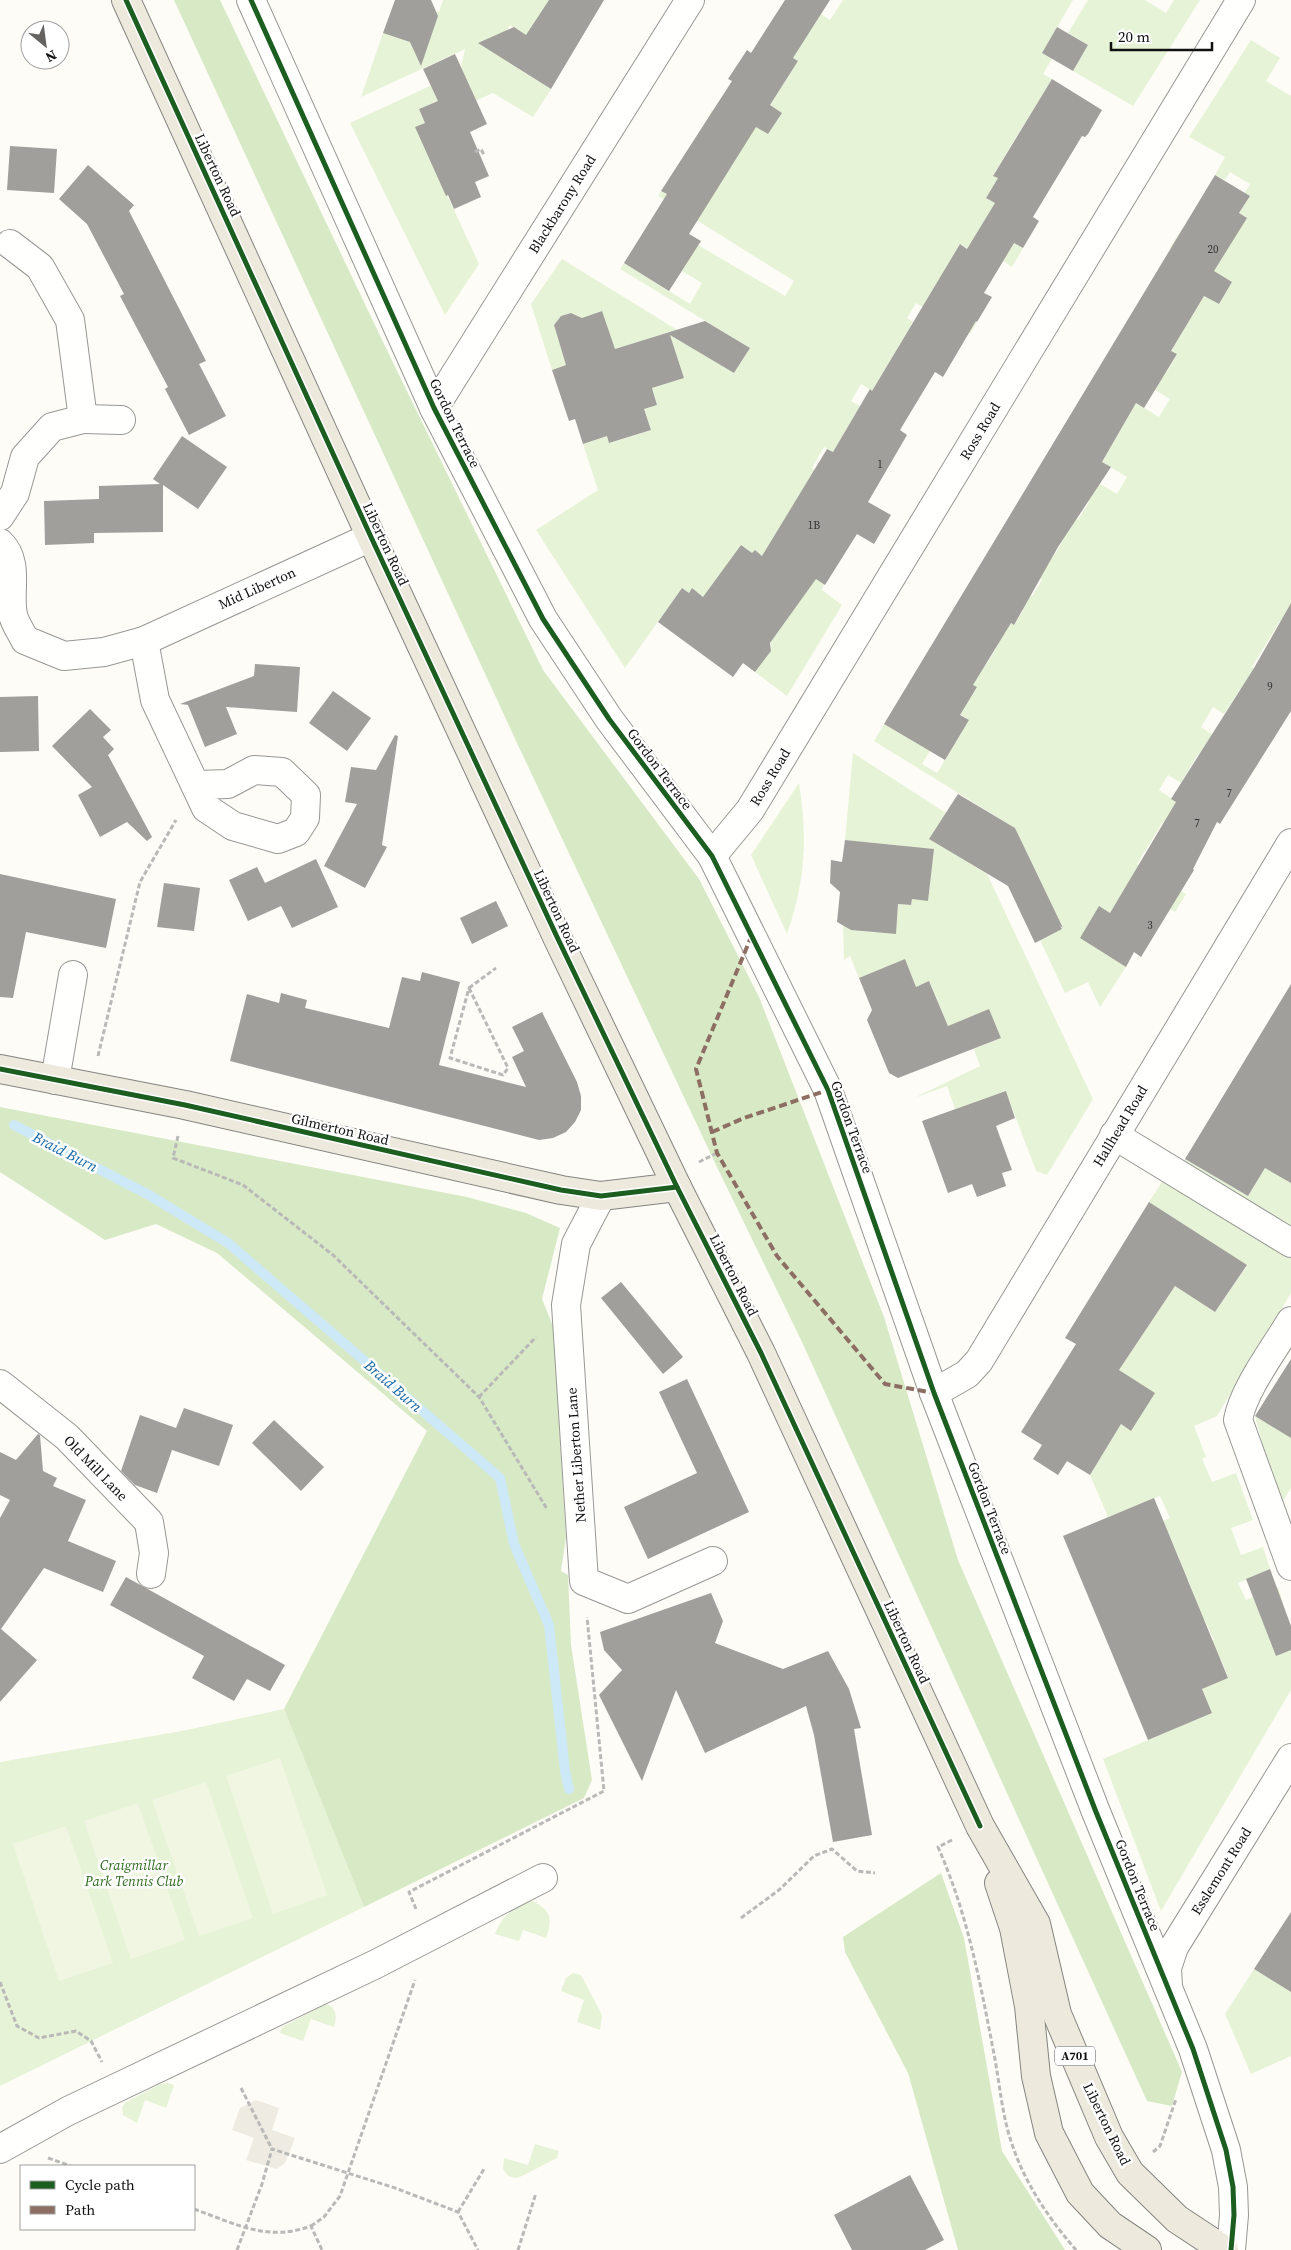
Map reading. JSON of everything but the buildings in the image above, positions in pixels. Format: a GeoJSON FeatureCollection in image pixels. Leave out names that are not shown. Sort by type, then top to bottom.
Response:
{"type":"FeatureCollection","features":[{"type":"Feature","properties":{"kind":"main road","name":"Liberton Road"},"geometry":{"type":"LineString","coordinates":[[126,0],[371,537],[561,945],[677,1187],[761,1353],[980,1826],[1036,1924],[1057,2014],[1109,2136],[1130,2173],[1177,2219],[1224,2250]]}},
{"type":"Feature","properties":{"kind":"main road","name":"Gilmerton Road"},"geometry":{"type":"LineString","coordinates":[[0,1069],[185,1105],[551,1188],[601,1196],[677,1187]]}},
{"type":"Feature","properties":{"kind":"main road","name":"Liberton Road"},"geometry":{"type":"LineString","coordinates":[[980,1826],[1014,1928],[1029,2006],[1036,2076],[1049,2133],[1080,2193],[1110,2225],[1146,2250]]}},
{"type":"Feature","properties":{"kind":"street","name":"Gordon Terrace"},"geometry":{"type":"LineString","coordinates":[[251,0],[434,408],[539,610],[559,646],[609,719],[712,856],[828,1090],[934,1393],[1096,1812],[1193,2049],[1226,2150],[1233,2187],[1234,2215],[1231,2250]]}},
{"type":"Feature","properties":{"kind":"street","name":"Blackbarony Road"},"geometry":{"type":"LineString","coordinates":[[434,408],[690,0]]}},
{"type":"Feature","properties":{"kind":"street","name":"Ross Road"},"geometry":{"type":"LineString","coordinates":[[712,856],[750,810],[1241,0]]}},
{"type":"Feature","properties":{"kind":"street"},"geometry":{"type":"LineString","coordinates":[[10,244],[40,267],[70,320],[83,419]]}},
{"type":"Feature","properties":{"kind":"street"},"geometry":{"type":"LineString","coordinates":[[0,516],[14,493],[25,457],[52,427],[83,419],[121,420]]}},
{"type":"Feature","properties":{"kind":"street","name":"Mid Liberton"},"geometry":{"type":"LineString","coordinates":[[0,543],[7,550],[14,584],[13,616],[25,640],[64,656],[104,652],[144,641],[371,537]]}},
{"type":"Feature","properties":{"kind":"street"},"geometry":{"type":"LineString","coordinates":[[144,641],[155,700],[196,786]]}},
{"type":"Feature","properties":{"kind":"street","name":"Hallhead Road"},"geometry":{"type":"LineString","coordinates":[[934,1393],[967,1374],[979,1361],[1291,843]]}},
{"type":"Feature","properties":{"kind":"street"},"geometry":{"type":"LineString","coordinates":[[55,1080],[73,975]]}},
{"type":"Feature","properties":{"kind":"street"},"geometry":{"type":"LineString","coordinates":[[1114,1135],[1291,1243]]}},
{"type":"Feature","properties":{"kind":"street","name":"Nether Liberton Lane"},"geometry":{"type":"LineString","coordinates":[[584,1581],[566,1305],[576,1244],[601,1196]]}},
{"type":"Feature","properties":{"kind":"street"},"geometry":{"type":"LineString","coordinates":[[1291,1321],[1247,1394],[1240,1409],[1238,1420],[1291,1566]]}},
{"type":"Feature","properties":{"kind":"street","name":"Old Mill Lane"},"geometry":{"type":"LineString","coordinates":[[0,1384],[67,1437],[149,1522],[154,1553],[151,1574]]}},
{"type":"Feature","properties":{"kind":"street"},"geometry":{"type":"LineString","coordinates":[[584,1581],[628,1599],[713,1561]]}},
{"type":"Feature","properties":{"kind":"street","name":"Esslemont Road"},"geometry":{"type":"LineString","coordinates":[[1168,1989],[1167,1968],[1174,1947],[1291,1758]]}},
{"type":"Feature","properties":{"kind":"street"},"geometry":{"type":"LineString","coordinates":[[0,2149],[68,2111],[351,1976],[543,1878]]}},
{"type":"Feature","properties":{"kind":"street"},"geometry":{"type":"LineString","coordinates":[[1110,2225],[1129,2250]]}},
{"type":"Feature","properties":{"kind":"path"},"geometry":{"type":"LineString","coordinates":[[475,152],[481,149],[484,155]]}},
{"type":"Feature","properties":{"kind":"path"},"geometry":{"type":"LineString","coordinates":[[91,1086],[140,882],[196,786]]}},
{"type":"Feature","properties":{"kind":"path"},"geometry":{"type":"LineString","coordinates":[[469,988],[508,1068],[503,1075],[450,1058],[469,988],[496,968]]}},
{"type":"Feature","properties":{"kind":"path"},"geometry":{"type":"LineString","coordinates":[[185,1105],[173,1158],[242,1185],[333,1255],[479,1397],[551,1516]]}},
{"type":"Feature","properties":{"kind":"path"},"geometry":{"type":"LineString","coordinates":[[479,1397],[566,1305]]}},
{"type":"Feature","properties":{"kind":"path"},"geometry":{"type":"LineString","coordinates":[[195,2209],[244,2227],[272,2234],[297,2231],[311,2226],[324,2217],[340,2196],[422,1958],[422,1922],[409,1892],[604,1790],[589,1658],[584,1581]]}},
{"type":"Feature","properties":{"kind":"path"},"geometry":{"type":"LineString","coordinates":[[980,1826],[938,1847],[956,1887],[972,1941],[1004,2114],[1012,2146],[1050,2220],[1076,2250]]}},
{"type":"Feature","properties":{"kind":"path"},"geometry":{"type":"LineString","coordinates":[[741,1918],[779,1890],[814,1856],[832,1849],[857,1872],[875,1873]]}},
{"type":"Feature","properties":{"kind":"path"},"geometry":{"type":"LineString","coordinates":[[0,1982],[17,2026],[39,2038],[76,2030],[91,2041],[116,2088]]}},
{"type":"Feature","properties":{"kind":"path"},"geometry":{"type":"LineString","coordinates":[[1130,2173],[1160,2146],[1193,2049]]}},
{"type":"Feature","properties":{"kind":"path"},"geometry":{"type":"LineString","coordinates":[[237,2250],[244,2227],[262,2184],[272,2149],[241,2088]]}},
{"type":"Feature","properties":{"kind":"path"},"geometry":{"type":"LineString","coordinates":[[272,2149],[349,2172],[458,2212],[478,2250]]}},
{"type":"Feature","properties":{"kind":"path"},"geometry":{"type":"LineString","coordinates":[[458,2212],[484,2169]]}},
{"type":"Feature","properties":{"kind":"path"},"geometry":{"type":"LineString","coordinates":[[518,2250],[536,2192]]}},
{"type":"Feature","properties":{"kind":"path"},"geometry":{"type":"LineString","coordinates":[[311,2226],[322,2250]]}},
{"type":"Feature","properties":{"kind":"green space"},"geometry":{"type":"Polygon","coordinates":[[[174,0],[220,0],[384,344],[543,670],[699,879],[759,997],[884,1317],[958,1560],[1182,2072],[1172,2106],[1147,2101],[802,1342],[716,1165],[517,743],[174,0]]]}},
{"type":"Feature","properties":{"kind":"green space"},"geometry":{"type":"Polygon","coordinates":[[[443,0],[568,0],[525,37],[510,25],[495,49],[509,63],[551,89],[533,117],[493,93],[457,109],[451,95],[419,109],[425,123],[416,128],[479,264],[445,315],[350,123],[460,72],[465,49],[361,97],[383,33],[429,9],[439,12],[443,0]]]}},
{"type":"Feature","properties":{"kind":"green space"},"geometry":{"type":"Polygon","coordinates":[[[843,0],[1073,0],[1042,53],[1052,59],[1043,74],[1052,79],[993,175],[998,178],[986,198],[995,203],[983,224],[1023,248],[1012,267],[1003,261],[999,268],[961,244],[939,298],[977,322],[970,334],[916,303],[907,318],[913,322],[872,391],[861,384],[851,401],[860,406],[833,452],[824,447],[812,468],[854,493],[822,590],[842,605],[787,696],[755,672],[771,651],[774,564],[755,551],[752,553],[741,545],[705,598],[692,589],[689,593],[682,588],[625,668],[536,530],[598,490],[583,444],[607,436],[610,443],[651,430],[644,409],[657,405],[652,388],[684,378],[669,332],[600,354],[602,311],[582,318],[571,313],[561,316],[554,325],[575,362],[552,370],[531,304],[562,259],[700,344],[696,350],[734,373],[750,348],[620,269],[624,263],[690,304],[702,283],[682,271],[698,245],[785,296],[794,281],[658,196],[661,191],[696,212],[712,197],[743,147],[705,123],[712,110],[722,116],[727,108],[768,134],[782,113],[770,105],[798,61],[768,42],[811,30],[821,14],[830,20],[843,0]]]}},
{"type":"Feature","properties":{"kind":"green space"},"geometry":{"type":"Polygon","coordinates":[[[1088,0],[1145,0],[1166,13],[1174,0],[1200,0],[1133,106],[1073,71],[1088,45],[1068,33],[1088,0]]]}},
{"type":"Feature","properties":{"kind":"green space"},"geometry":{"type":"Polygon","coordinates":[[[1251,40],[1280,58],[1266,81],[1291,96],[1291,626],[1280,621],[1252,667],[1255,669],[1264,704],[1240,689],[1224,714],[1213,707],[1201,727],[1258,764],[1251,775],[1243,770],[1238,779],[1198,754],[1181,783],[1168,775],[1159,790],[1186,808],[1199,846],[1162,823],[1137,864],[1186,894],[1175,912],[1157,901],[1125,888],[1110,913],[1100,907],[1091,945],[1126,967],[1100,1007],[1088,982],[1065,993],[1040,940],[1063,928],[1015,828],[874,741],[884,724],[930,751],[922,764],[937,773],[969,720],[909,681],[911,679],[967,703],[977,688],[968,681],[982,669],[997,647],[1005,620],[1014,625],[1023,611],[972,580],[981,565],[1032,596],[1042,580],[1034,574],[1048,562],[1063,541],[1070,515],[1078,520],[1089,502],[1038,470],[1048,453],[1117,494],[1127,477],[1102,462],[1136,403],[1159,417],[1170,399],[1106,360],[1161,369],[1167,372],[1177,355],[1171,351],[1204,296],[1219,304],[1232,282],[1170,248],[1183,227],[1208,243],[1239,213],[1250,196],[1245,193],[1250,184],[1230,172],[1225,180],[1215,175],[1225,157],[1189,137],[1251,40]]]}},
{"type":"Feature","properties":{"kind":"green space"},"geometry":{"type":"Polygon","coordinates":[[[853,753],[946,813],[938,825],[935,842],[987,874],[1093,1099],[1047,1175],[1036,1171],[1006,1092],[955,1109],[947,1086],[914,1098],[980,1066],[974,1049],[1001,1038],[989,1010],[948,1026],[930,982],[916,987],[905,960],[859,978],[850,956],[844,960],[843,926],[863,927],[863,931],[876,933],[878,920],[897,922],[898,904],[911,905],[912,899],[928,900],[930,884],[904,846],[845,840],[853,753]]]}},
{"type":"Feature","properties":{"kind":"green space"},"geometry":{"type":"Polygon","coordinates":[[[799,783],[804,841],[803,860],[798,896],[787,934],[751,855],[799,783]]]}},
{"type":"Feature","properties":{"kind":"green space"},"geometry":{"type":"Polygon","coordinates":[[[0,1107],[467,1197],[526,1213],[560,1228],[542,1299],[553,1326],[566,1537],[561,1571],[568,1575],[571,1645],[592,1780],[584,1798],[364,1907],[284,1709],[427,1431],[217,1253],[156,1224],[105,1240],[0,1172],[0,1107]]]}},
{"type":"Feature","properties":{"kind":"green space"},"geometry":{"type":"Polygon","coordinates":[[[1185,1159],[1248,1196],[1265,1168],[1291,1175],[1291,1233],[1181,1165],[1185,1159]]]}},
{"type":"Feature","properties":{"kind":"green space"},"geometry":{"type":"Polygon","coordinates":[[[1165,1177],[1291,1255],[1291,1293],[1217,1416],[1194,1426],[1206,1457],[1202,1459],[1212,1482],[1236,1473],[1253,1520],[1231,1528],[1241,1555],[1263,1547],[1270,1569],[1238,1583],[1246,1600],[1278,1587],[1284,1607],[1261,1615],[1291,1631],[1291,1690],[1161,1911],[1103,1759],[1212,1713],[1202,1689],[1228,1677],[1221,1659],[1194,1671],[1187,1652],[1214,1640],[1204,1619],[1177,1630],[1170,1611],[1196,1600],[1188,1579],[1153,1571],[1180,1560],[1171,1539],[1151,1547],[1144,1529],[1170,1518],[1160,1496],[1108,1517],[1090,1475],[1121,1424],[1131,1431],[1119,1370],[1175,1286],[1215,1312],[1247,1266],[1149,1202],[1165,1177]]]}},
{"type":"Feature","properties":{"kind":"green space"},"geometry":{"type":"Polygon","coordinates":[[[1255,1416],[1282,1432],[1291,1418],[1291,1488],[1279,1507],[1255,1416]]]}},
{"type":"Feature","properties":{"kind":"green space","name":"Craigmillar Park Tennis Club"},"geometry":{"type":"Polygon","coordinates":[[[284,1709],[364,1907],[0,2086],[0,1762],[182,1731],[284,1709]]]}},
{"type":"Feature","properties":{"kind":"green space"},"geometry":{"type":"Polygon","coordinates":[[[280,1758],[327,1895],[273,1914],[226,1776],[280,1758]]]}},
{"type":"Feature","properties":{"kind":"green space"},"geometry":{"type":"Polygon","coordinates":[[[206,1782],[253,1918],[199,1936],[152,1800],[206,1782]]]}},
{"type":"Feature","properties":{"kind":"green space"},"geometry":{"type":"Polygon","coordinates":[[[138,1803],[185,1940],[131,1959],[84,1821],[138,1803]]]}},
{"type":"Feature","properties":{"kind":"green space"},"geometry":{"type":"Polygon","coordinates":[[[66,1826],[113,1963],[59,1981],[13,1844],[66,1826]]]}},
{"type":"Feature","properties":{"kind":"green space"},"geometry":{"type":"Polygon","coordinates":[[[941,1873],[964,1938],[1002,2151],[1065,2250],[958,2250],[908,2073],[845,1952],[843,1937],[941,1873]]]}},
{"type":"Feature","properties":{"kind":"green space"},"geometry":{"type":"Polygon","coordinates":[[[533,1901],[544,1908],[549,1916],[550,1920],[546,1938],[523,1930],[519,1941],[495,1934],[505,1917],[520,1906],[533,1901]]]}},
{"type":"Feature","properties":{"kind":"green space"},"geometry":{"type":"Polygon","coordinates":[[[1254,1969],[1291,1992],[1291,2056],[1251,2074],[1225,2014],[1254,1969]]]}},
{"type":"Feature","properties":{"kind":"green space"},"geometry":{"type":"Polygon","coordinates":[[[573,1973],[581,1975],[601,2013],[600,2030],[577,2022],[584,2000],[561,1991],[566,1978],[573,1973]]]}},
{"type":"Feature","properties":{"kind":"green space"},"geometry":{"type":"Polygon","coordinates":[[[326,2004],[330,2005],[334,2010],[336,2020],[334,2027],[311,2019],[303,2041],[280,2033],[282,2027],[326,2004]]]}},
{"type":"Feature","properties":{"kind":"green space"},"geometry":{"type":"Polygon","coordinates":[[[161,2084],[174,2085],[166,2108],[145,2100],[137,2123],[123,2115],[122,2107],[126,2102],[161,2084]]]}},
{"type":"Feature","properties":{"kind":"green space"},"geometry":{"type":"Polygon","coordinates":[[[535,2144],[559,2151],[557,2158],[522,2176],[516,2178],[508,2176],[503,2169],[504,2158],[528,2165],[535,2144]]]}},
{"type":"Feature","properties":{"kind":"shaded area"},"geometry":{"type":"Polygon","coordinates":[[[256,2100],[279,2108],[272,2130],[295,2138],[285,2163],[277,2169],[246,2160],[254,2138],[232,2130],[240,2108],[256,2100]]]}},
{"type":"Feature","properties":{"kind":"waterway","name":"Braid Burn"},"geometry":{"type":"LineString","coordinates":[[14,1125],[149,1195],[228,1243],[500,1478],[514,1544],[549,1625],[565,1771],[569,1789]]}},
{"type":"Feature","properties":{"kind":"marked path"},"geometry":{"type":"LineString","coordinates":[[752,935],[696,1069],[717,1153],[777,1256],[885,1384],[934,1393]]}},
{"type":"Feature","properties":{"kind":"marked path"},"geometry":{"type":"LineString","coordinates":[[712,1132],[744,1118],[828,1090]]}},
{"type":"Feature","properties":{"kind":"cycle path"},"geometry":{"type":"LineString","coordinates":[[126,0],[371,537],[558,939],[677,1187],[761,1353],[980,1826]]}},
{"type":"Feature","properties":{"kind":"cycle path"},"geometry":{"type":"LineString","coordinates":[[251,0],[434,408],[543,619],[609,719],[712,856],[828,1090],[934,1393],[1096,1812],[1193,2049],[1226,2150],[1233,2187],[1234,2215],[1231,2250]]}},
{"type":"Feature","properties":{"kind":"cycle path"},"geometry":{"type":"LineString","coordinates":[[0,1069],[185,1105],[561,1190],[601,1196],[677,1187]]}}]}
